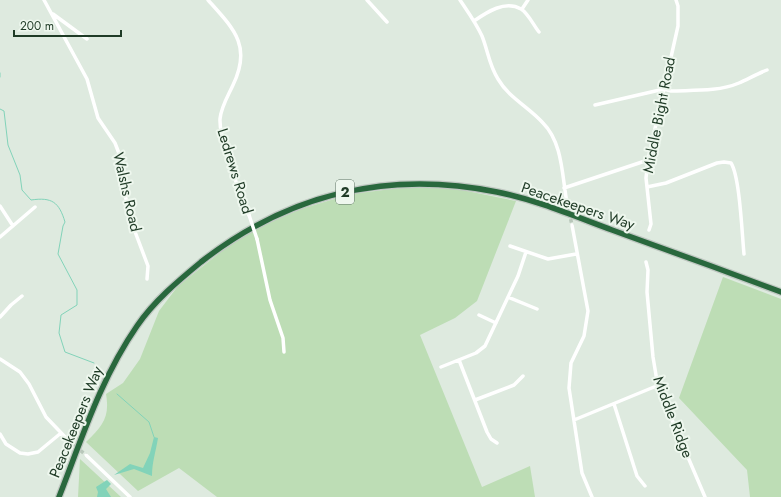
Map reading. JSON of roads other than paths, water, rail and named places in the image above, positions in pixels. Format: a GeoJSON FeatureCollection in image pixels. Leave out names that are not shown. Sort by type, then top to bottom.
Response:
{"type":"FeatureCollection","features":[{"type":"Feature","properties":{"kind":"highway","name":"Peacekeepers Way"},"geometry":{"type":"LineString","coordinates":[[59,497],[97,397],[114,363],[139,324],[173,285],[213,253],[252,227],[294,207],[334,193],[378,186],[413,184],[452,184],[498,192],[546,204],[769,287],[781,293]]}},
{"type":"Feature","properties":{"kind":"street","name":"Walshs Road"},"geometry":{"type":"LineString","coordinates":[[44,0],[87,80],[98,118],[115,143],[120,156],[125,195],[134,229],[148,266],[147,279]]}},
{"type":"Feature","properties":{"kind":"street","name":"Ledrews Road"},"geometry":{"type":"LineString","coordinates":[[208,0],[231,26],[242,51],[239,73],[224,104],[220,120],[225,146],[257,239],[270,300],[283,338],[284,352]]}},
{"type":"Feature","properties":{"kind":"street"},"geometry":{"type":"LineString","coordinates":[[367,0],[387,22]]}},
{"type":"Feature","properties":{"kind":"street"},"geometry":{"type":"LineString","coordinates":[[460,0],[474,21],[482,38],[492,69],[503,88],[544,123],[552,134],[560,156],[567,203]]}},
{"type":"Feature","properties":{"kind":"street"},"geometry":{"type":"LineString","coordinates":[[522,9],[528,0]]}},
{"type":"Feature","properties":{"kind":"street","name":"Middle Bight Road"},"geometry":{"type":"LineString","coordinates":[[649,230],[651,224],[647,187],[648,160],[653,131],[678,26],[678,6],[676,0]]}},
{"type":"Feature","properties":{"kind":"street"},"geometry":{"type":"LineString","coordinates":[[474,21],[499,7],[510,5],[522,9],[539,32]]}},
{"type":"Feature","properties":{"kind":"street"},"geometry":{"type":"LineString","coordinates":[[52,14],[87,39]]}},
{"type":"Feature","properties":{"kind":"street"},"geometry":{"type":"LineString","coordinates":[[595,105],[664,89],[670,91],[724,87],[739,83],[750,76],[767,70]]}},
{"type":"Feature","properties":{"kind":"street"},"geometry":{"type":"LineString","coordinates":[[564,188],[648,160]]}},
{"type":"Feature","properties":{"kind":"street"},"geometry":{"type":"LineString","coordinates":[[647,187],[666,183],[717,163],[731,163],[739,206],[744,254]]}},
{"type":"Feature","properties":{"kind":"street"},"geometry":{"type":"LineString","coordinates":[[0,206],[13,226]]}},
{"type":"Feature","properties":{"kind":"street"},"geometry":{"type":"LineString","coordinates":[[0,237],[35,207]]}},
{"type":"Feature","properties":{"kind":"street"},"geometry":{"type":"LineString","coordinates":[[572,225],[576,254],[588,311],[584,336],[571,363],[569,388],[582,473],[592,497]]}},
{"type":"Feature","properties":{"kind":"street"},"geometry":{"type":"LineString","coordinates":[[510,246],[551,260],[576,254]]}},
{"type":"Feature","properties":{"kind":"street"},"geometry":{"type":"LineString","coordinates":[[441,367],[482,349],[508,297],[526,252]]}},
{"type":"Feature","properties":{"kind":"street","name":"Middle Ridge"},"geometry":{"type":"LineString","coordinates":[[646,262],[653,357],[658,387],[705,497]]}},
{"type":"Feature","properties":{"kind":"street"},"geometry":{"type":"LineString","coordinates":[[0,317],[22,296]]}},
{"type":"Feature","properties":{"kind":"street"},"geometry":{"type":"LineString","coordinates":[[508,297],[537,309]]}},
{"type":"Feature","properties":{"kind":"street"},"geometry":{"type":"LineString","coordinates":[[479,315],[496,323]]}},
{"type":"Feature","properties":{"kind":"street"},"geometry":{"type":"LineString","coordinates":[[0,359],[20,372],[29,384],[46,417],[68,440]]}},
{"type":"Feature","properties":{"kind":"street"},"geometry":{"type":"LineString","coordinates":[[459,360],[488,435],[497,443]]}},
{"type":"Feature","properties":{"kind":"street"},"geometry":{"type":"LineString","coordinates":[[475,400],[512,386],[523,376]]}},
{"type":"Feature","properties":{"kind":"street"},"geometry":{"type":"LineString","coordinates":[[574,420],[654,387],[658,387]]}},
{"type":"Feature","properties":{"kind":"street"},"geometry":{"type":"LineString","coordinates":[[614,404],[636,474],[645,486]]}},
{"type":"Feature","properties":{"kind":"street"},"geometry":{"type":"LineString","coordinates":[[0,434],[6,444],[20,453],[28,454],[38,452],[61,433]]}},
{"type":"Feature","properties":{"kind":"street"},"geometry":{"type":"LineString","coordinates":[[86,455],[130,497]]}},
{"type":"Feature","properties":{"kind":"waterway"},"geometry":{"type":"LineString","coordinates":[[0,109],[4,111],[8,145],[20,175],[22,190],[31,200],[44,199],[54,202],[63,215],[65,222],[58,254],[77,290],[77,305],[61,315],[59,333],[65,352],[94,363]]}},
{"type":"Feature","properties":{"kind":"waterway"},"geometry":{"type":"LineString","coordinates":[[117,394],[149,422],[154,437]]}},
{"type":"Feature","properties":{"kind":"tunnel"},"geometry":{"type":"LineString","coordinates":[[567,203],[572,225]]}},
{"type":"Feature","properties":{"kind":"tunnel"},"geometry":{"type":"LineString","coordinates":[[68,440],[86,455]]}}]}
